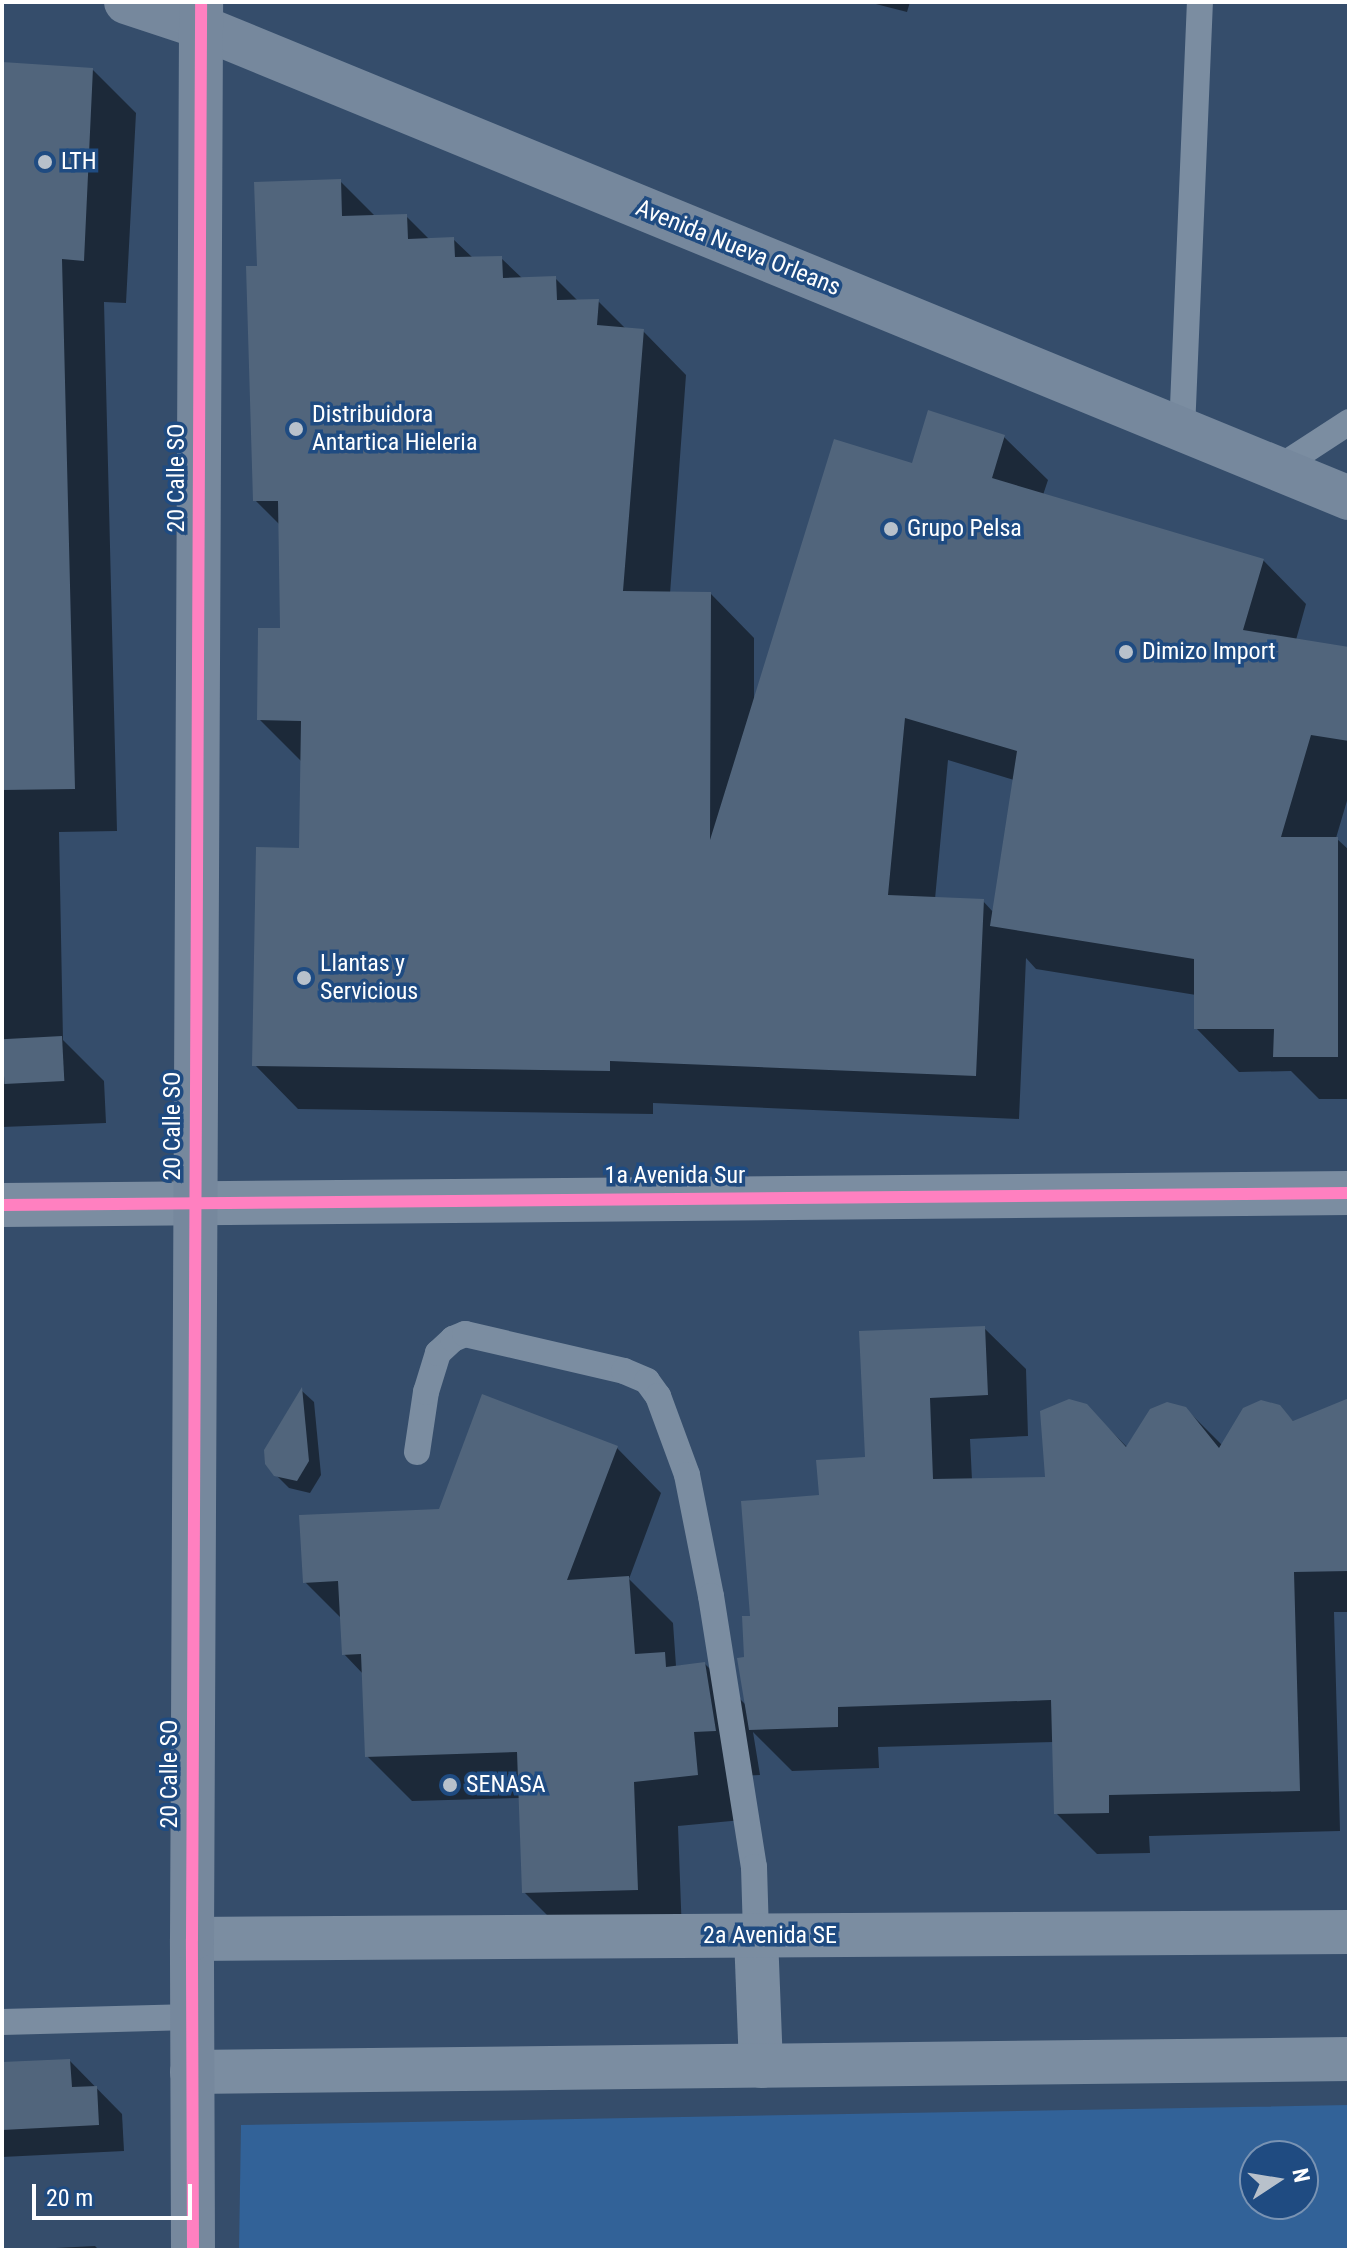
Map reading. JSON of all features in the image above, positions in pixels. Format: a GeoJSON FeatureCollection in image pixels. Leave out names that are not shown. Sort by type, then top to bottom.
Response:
{"type":"FeatureCollection","features":[{"type":"Feature","properties":{"kind":"street","name":"Avenida Nueva Orleans"},"geometry":{"type":"LineString","coordinates":[[126,2],[201,15],[1349,498]]}},
{"type":"Feature","properties":{"kind":"street","name":"20 Calle SO"},"geometry":{"type":"LineString","coordinates":[[193,2250],[201,15]]}},
{"type":"Feature","properties":{"kind":"street","name":"1a Avenida Sur"},"geometry":{"type":"LineString","coordinates":[[2,1205],[1349,1193]]}},
{"type":"Feature","properties":{"kind":"street","name":"2a Avenida SE"},"geometry":{"type":"LineString","coordinates":[[192,1939],[1349,1932]]}},
{"type":"Feature","properties":{"kind":"street"},"geometry":{"type":"LineString","coordinates":[[756,1936],[761,2066]]}},
{"type":"Feature","properties":{"kind":"street"},"geometry":{"type":"LineString","coordinates":[[192,2072],[1349,2059]]}},
{"type":"Feature","properties":{"kind":"lane"},"geometry":{"type":"LineString","coordinates":[[1182,430],[1200,2]]}},
{"type":"Feature","properties":{"kind":"lane"},"geometry":{"type":"LineString","coordinates":[[1277,469],[1349,422]]}},
{"type":"Feature","properties":{"kind":"lane"},"geometry":{"type":"LineString","coordinates":[[417,1452],[426,1392],[438,1353],[465,1334],[624,1371],[647,1381],[658,1396],[687,1475],[711,1596],[754,1867],[756,1936]]}},
{"type":"Feature","properties":{"kind":"lane"},"geometry":{"type":"LineString","coordinates":[[2,2022],[192,2017]]}},
{"type":"Feature","properties":{"kind":"shaded area"},"geometry":{"type":"Polygon","coordinates":[[[1349,2105],[1349,2250],[239,2250],[241,2125],[1349,2105]]]}},
{"type":"Feature","properties":{"kind":"building"},"geometry":{"type":"Polygon","coordinates":[[[2,62],[93,68],[84,261],[62,259],[75,789],[2,790],[2,62]]]}},
{"type":"Feature","properties":{"kind":"building"},"geometry":{"type":"Polygon","coordinates":[[[341,179],[342,216],[407,214],[408,239],[454,237],[455,257],[502,256],[503,278],[556,276],[557,300],[599,299],[597,325],[644,329],[623,591],[711,592],[710,840],[834,439],[912,463],[928,410],[1005,435],[992,478],[1264,559],[1243,630],[1349,647],[1349,741],[1311,735],[1281,837],[1338,837],[1338,1057],[1273,1057],[1274,1029],[1194,1029],[1194,959],[990,926],[1017,751],[905,718],[888,895],[984,899],[976,1076],[610,1061],[610,1071],[252,1066],[256,847],[299,848],[301,721],[257,720],[258,628],[280,628],[278,501],[253,501],[246,266],[257,266],[254,182],[341,179]]]}},
{"type":"Feature","properties":{"kind":"building"},"geometry":{"type":"Polygon","coordinates":[[[62,1036],[64,1081],[4,1084],[2,1039],[62,1036]]]}},
{"type":"Feature","properties":{"kind":"building"},"geometry":{"type":"Polygon","coordinates":[[[985,1326],[988,1395],[930,1398],[933,1479],[1045,1477],[1040,1411],[1069,1399],[1087,1404],[1126,1447],[1150,1409],[1167,1402],[1186,1407],[1219,1448],[1243,1408],[1261,1400],[1280,1405],[1293,1421],[1349,1398],[1349,1571],[1294,1572],[1300,1791],[1109,1795],[1109,1813],[1054,1814],[1051,1700],[838,1707],[838,1727],[749,1730],[737,1658],[744,1657],[742,1616],[750,1616],[741,1501],[819,1495],[816,1460],[865,1457],[859,1331],[985,1326]]]}},
{"type":"Feature","properties":{"kind":"building"},"geometry":{"type":"Polygon","coordinates":[[[302,1387],[309,1461],[297,1481],[274,1476],[265,1464],[264,1450],[302,1387]]]}},
{"type":"Feature","properties":{"kind":"building"},"geometry":{"type":"Polygon","coordinates":[[[482,1394],[618,1446],[567,1580],[629,1576],[635,1654],[665,1652],[666,1667],[705,1662],[716,1731],[694,1732],[698,1775],[634,1782],[638,1890],[522,1893],[517,1752],[365,1757],[361,1654],[342,1655],[338,1581],[303,1583],[299,1515],[439,1509],[482,1394]]]}},
{"type":"Feature","properties":{"kind":"building"},"geometry":{"type":"Polygon","coordinates":[[[70,2059],[72,2087],[97,2086],[99,2125],[2,2130],[2,2062],[70,2059]]]}},
{"type":"Feature","properties":{"kind":"cycle path"},"geometry":{"type":"LineString","coordinates":[[193,2250],[201,2]]}},
{"type":"Feature","properties":{"kind":"cycle path"},"geometry":{"type":"LineString","coordinates":[[2,1205],[1349,1193]]}},
{"type":"Feature","properties":{"kind":"place","name":"LTH"},"geometry":{"type":"Point","coordinates":[45,162]}},
{"type":"Feature","properties":{"kind":"place","name":"Distribuidora Antartica Hieleria"},"geometry":{"type":"Point","coordinates":[296,429]}},
{"type":"Feature","properties":{"kind":"place","name":"Grupo Pelsa"},"geometry":{"type":"Point","coordinates":[891,529]}},
{"type":"Feature","properties":{"kind":"place","name":"Dimizo Import"},"geometry":{"type":"Point","coordinates":[1126,652]}},
{"type":"Feature","properties":{"kind":"place","name":"Llantas y Servicious"},"geometry":{"type":"Point","coordinates":[304,978]}},
{"type":"Feature","properties":{"kind":"place","name":"SENASA"},"geometry":{"type":"Point","coordinates":[450,1785]}}]}
